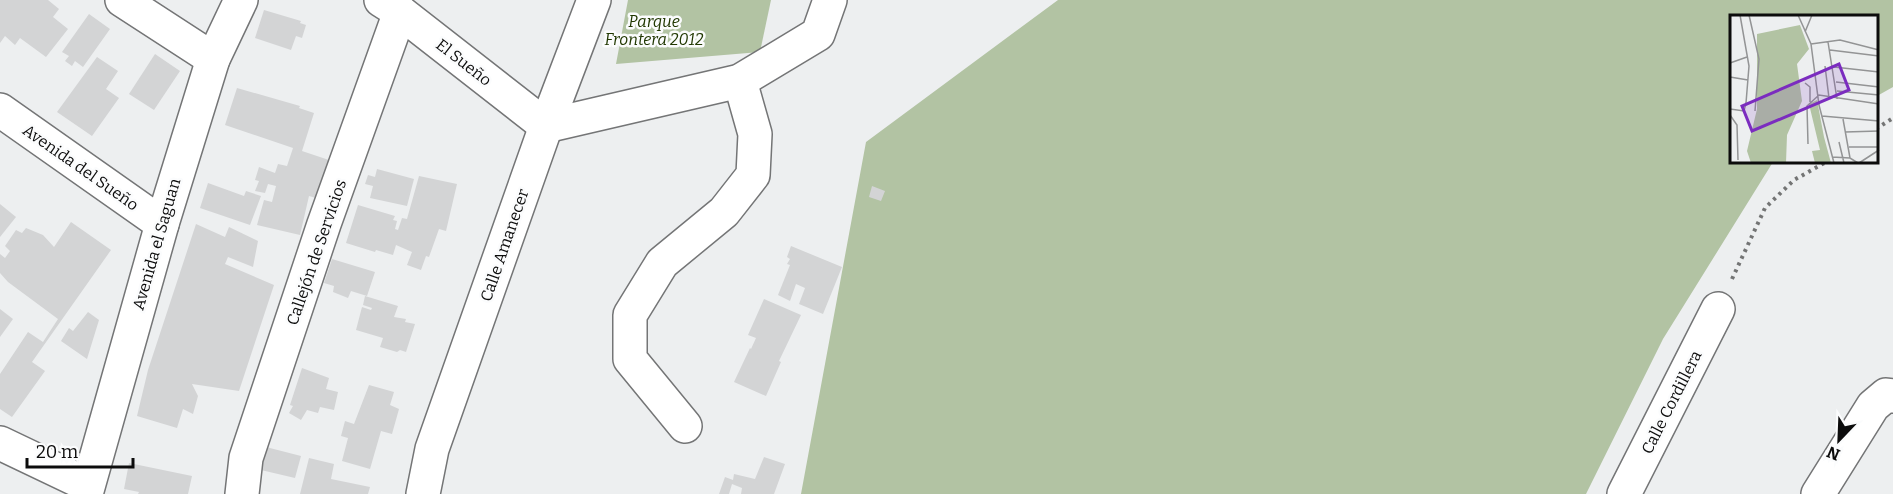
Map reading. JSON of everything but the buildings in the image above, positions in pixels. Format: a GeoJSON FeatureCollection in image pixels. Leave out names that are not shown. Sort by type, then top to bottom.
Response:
{"type":"FeatureCollection","features":[{"type":"Feature","properties":{"kind":"street"},"geometry":{"type":"LineString","coordinates":[[122,0],[213,59]]}},
{"type":"Feature","properties":{"kind":"street","name":"Avenida el Saguan"},"geometry":{"type":"LineString","coordinates":[[87,490],[162,224],[213,59],[241,0]]}},
{"type":"Feature","properties":{"kind":"street","name":"Calle Amanecer"},"geometry":{"type":"LineString","coordinates":[[423,494],[432,449],[546,126],[594,0]]}},
{"type":"Feature","properties":{"kind":"street"},"geometry":{"type":"LineString","coordinates":[[546,126],[740,81],[818,34],[830,0]]}},
{"type":"Feature","properties":{"kind":"street","name":"El Sueño"},"geometry":{"type":"LineString","coordinates":[[391,6],[546,126]]}},
{"type":"Feature","properties":{"kind":"street","name":"Callejón de Servicios"},"geometry":{"type":"LineString","coordinates":[[242,494],[246,458],[324,224],[391,6]]}},
{"type":"Feature","properties":{"kind":"street"},"geometry":{"type":"LineString","coordinates":[[685,426],[630,359],[630,315],[662,263],[724,212],[753,175],[755,134],[740,81]]}},
{"type":"Feature","properties":{"kind":"street","name":"Avenida del Sueño"},"geometry":{"type":"LineString","coordinates":[[0,110],[162,224]]}},
{"type":"Feature","properties":{"kind":"street","name":"Calle Cordillera"},"geometry":{"type":"LineString","coordinates":[[1624,494],[1718,309]]}},
{"type":"Feature","properties":{"kind":"street"},"geometry":{"type":"LineString","coordinates":[[1818,494],[1873,406],[1889,396]]}},
{"type":"Feature","properties":{"kind":"street"},"geometry":{"type":"LineString","coordinates":[[0,443],[87,490]]}},
{"type":"Feature","properties":{"kind":"path"},"geometry":{"type":"LineString","coordinates":[[1878,128],[1893,118]]}},
{"type":"Feature","properties":{"kind":"path"},"geometry":{"type":"LineString","coordinates":[[1718,309],[1765,208],[1794,180],[1822,164]]}},
{"type":"Feature","properties":{"kind":"green space","name":"Parque Frontera 2012"},"geometry":{"type":"Polygon","coordinates":[[[628,0],[771,0],[760,52],[616,64],[628,0]]]}},
{"type":"Feature","properties":{"kind":"green space"},"geometry":{"type":"Polygon","coordinates":[[[1058,0],[1893,0],[1893,87],[1878,95],[1878,15],[1730,15],[1730,164],[1772,164],[1663,339],[1586,494],[801,494],[866,142],[1058,0]]]}}]}
